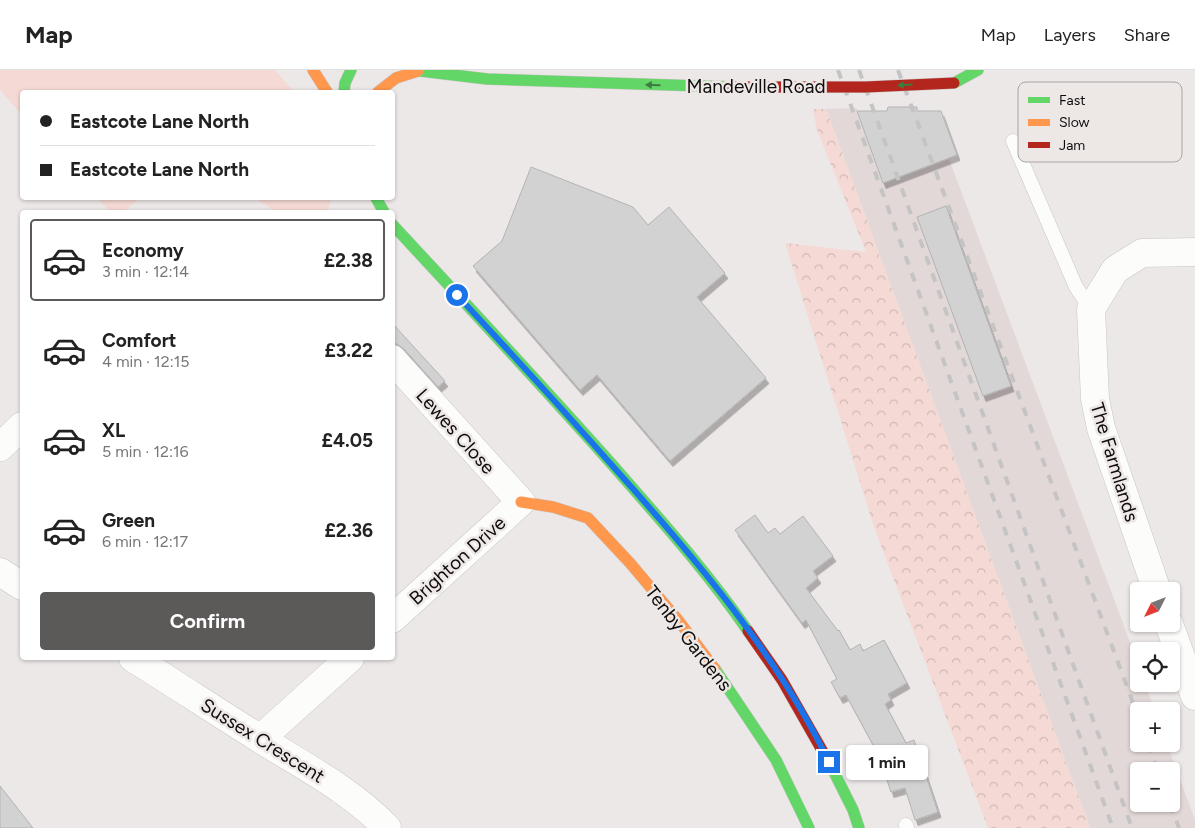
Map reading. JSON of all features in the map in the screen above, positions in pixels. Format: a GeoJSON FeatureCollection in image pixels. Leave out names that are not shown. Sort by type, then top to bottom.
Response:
{"type":"FeatureCollection","features":[{"type":"Feature","properties":{"kind":"street"},"geometry":{"type":"LineString","coordinates":[[313,70],[325,90]]}},
{"type":"Feature","properties":{"kind":"street"},"geometry":{"type":"LineString","coordinates":[[345,90],[351,70]]}},
{"type":"Feature","properties":{"kind":"street"},"geometry":{"type":"LineString","coordinates":[[374,89],[415,70]]}},
{"type":"Feature","properties":{"kind":"street","name":"Mandeville Road"},"geometry":{"type":"LineString","coordinates":[[415,70],[732,86],[866,87],[954,83],[978,70]]}},
{"type":"Feature","properties":{"kind":"street"},"geometry":{"type":"LineString","coordinates":[[395,227],[541,385],[658,517],[724,596],[782,680],[822,746],[853,810],[859,828]]}},
{"type":"Feature","properties":{"kind":"street"},"geometry":{"type":"LineString","coordinates":[[1091,309],[1115,270],[1142,253],[1195,252]]}},
{"type":"Feature","properties":{"kind":"street","name":"The Farmlands"},"geometry":{"type":"LineString","coordinates":[[1091,309],[1095,399],[1101,428],[1154,582]]}},
{"type":"Feature","properties":{"kind":"street","name":"Lewes Close"},"geometry":{"type":"LineString","coordinates":[[395,363],[521,502]]}},
{"type":"Feature","properties":{"kind":"street"},"geometry":{"type":"LineString","coordinates":[[0,446],[20,428]]}},
{"type":"Feature","properties":{"kind":"street","name":"Brighton Drive"},"geometry":{"type":"LineString","coordinates":[[395,616],[521,502]]}},
{"type":"Feature","properties":{"kind":"street","name":"Tenby Gardens"},"geometry":{"type":"LineString","coordinates":[[521,502],[553,506],[588,518],[630,563],[678,620],[728,686],[776,760],[809,828]]}},
{"type":"Feature","properties":{"kind":"street"},"geometry":{"type":"LineString","coordinates":[[0,572],[20,585]]}},
{"type":"Feature","properties":{"kind":"street"},"geometry":{"type":"LineString","coordinates":[[1172,632],[1195,696]]}},
{"type":"Feature","properties":{"kind":"street","name":"Sussex Crescent"},"geometry":{"type":"LineString","coordinates":[[136,660],[260,739],[318,773],[372,812],[387,828]]}},
{"type":"Feature","properties":{"kind":"street"},"geometry":{"type":"LineString","coordinates":[[260,739],[348,660]]}},
{"type":"Feature","properties":{"kind":"lane"},"geometry":{"type":"LineString","coordinates":[[1013,141],[1018,153]]}},
{"type":"Feature","properties":{"kind":"lane"},"geometry":{"type":"LineString","coordinates":[[1022,162],[1076,287],[1091,309]]}},
{"type":"Feature","properties":{"kind":"shaded area"},"geometry":{"type":"Polygon","coordinates":[[[888,107],[917,107],[917,111],[941,111],[957,156],[949,159],[1130,642],[1130,692],[1148,692],[1152,702],[1130,702],[1130,752],[1170,752],[1174,762],[1130,762],[1130,812],[1180,812],[1180,779],[1195,820],[1195,828],[1090,828],[826,109],[857,108],[857,111],[887,111],[888,107]]]}},
{"type":"Feature","properties":{"kind":"green space"},"geometry":{"type":"Polygon","coordinates":[[[0,70],[275,70],[292,90],[20,90],[20,113],[0,90],[0,70]]]}},
{"type":"Feature","properties":{"kind":"green space"},"geometry":{"type":"Polygon","coordinates":[[[813,109],[826,109],[1090,828],[988,828],[875,530],[785,243],[866,252],[817,130],[813,109]]]}},
{"type":"Feature","properties":{"kind":"green space"},"geometry":{"type":"Polygon","coordinates":[[[99,200],[138,200],[125,210],[108,210],[99,200]]]}},
{"type":"Feature","properties":{"kind":"green space"},"geometry":{"type":"Polygon","coordinates":[[[257,200],[331,200],[328,210],[274,210],[257,200]]]}},
{"type":"Feature","properties":{"kind":"building"},"geometry":{"type":"Polygon","coordinates":[[[888,107],[917,107],[917,111],[941,111],[957,155],[883,183],[857,111],[887,111],[888,107]]]}},
{"type":"Feature","properties":{"kind":"building"},"geometry":{"type":"Polygon","coordinates":[[[531,167],[633,207],[648,225],[669,207],[725,273],[697,297],[766,378],[670,461],[597,375],[580,390],[473,266],[502,241],[531,167]]]}},
{"type":"Feature","properties":{"kind":"building"},"geometry":{"type":"Polygon","coordinates":[[[946,206],[1011,386],[983,396],[917,217],[946,206]]]}},
{"type":"Feature","properties":{"kind":"building"},"geometry":{"type":"Polygon","coordinates":[[[395,326],[445,381],[438,387],[404,349],[395,344],[395,326]]]}},
{"type":"Feature","properties":{"kind":"building"},"geometry":{"type":"Polygon","coordinates":[[[755,515],[768,533],[775,528],[780,534],[803,516],[833,556],[813,571],[818,578],[806,588],[839,630],[850,650],[860,644],[863,651],[884,640],[907,683],[888,694],[891,700],[885,704],[906,743],[914,740],[938,812],[915,820],[905,788],[891,792],[879,756],[846,695],[840,698],[831,682],[837,679],[806,620],[802,623],[735,530],[755,515]]]}},
{"type":"Feature","properties":{"kind":"building"},"geometry":{"type":"Polygon","coordinates":[[[0,786],[33,828],[0,828],[0,786]]]}},
{"type":"Feature","properties":{"kind":"railway"},"geometry":{"type":"LineString","coordinates":[[838,70],[1113,828]]}},
{"type":"Feature","properties":{"kind":"railway"},"geometry":{"type":"LineString","coordinates":[[859,70],[1132,828]]}},
{"type":"Feature","properties":{"kind":"railway"},"geometry":{"type":"LineString","coordinates":[[898,70],[1133,702]]}},
{"type":"Feature","properties":{"kind":"railway"},"geometry":{"type":"LineString","coordinates":[[1151,752],[1155,762]]}},
{"type":"Feature","properties":{"kind":"railway"},"geometry":{"type":"LineString","coordinates":[[1173,812],[1179,828]]}},
{"type":"Feature","properties":{"kind":"traffic: fast"},"geometry":{"type":"LineString","coordinates":[[344,90],[345,83],[351,70]]}},
{"type":"Feature","properties":{"kind":"traffic: fast"},"geometry":{"type":"LineString","coordinates":[[412,70],[487,79],[732,87]]}},
{"type":"Feature","properties":{"kind":"traffic: fast"},"geometry":{"type":"LineString","coordinates":[[954,83],[978,70]]}},
{"type":"Feature","properties":{"kind":"traffic: fast"},"geometry":{"type":"LineString","coordinates":[[377,200],[383,210]]}},
{"type":"Feature","properties":{"kind":"traffic: fast"},"geometry":{"type":"LineString","coordinates":[[395,227],[645,502],[698,565],[748,631]]}},
{"type":"Feature","properties":{"kind":"traffic: fast"},"geometry":{"type":"LineString","coordinates":[[715,669],[776,760],[809,828]]}},
{"type":"Feature","properties":{"kind":"traffic: fast"},"geometry":{"type":"LineString","coordinates":[[831,766],[853,810],[859,828]]}},
{"type":"Feature","properties":{"kind":"traffic: slow"},"geometry":{"type":"LineString","coordinates":[[313,70],[326,90]]}},
{"type":"Feature","properties":{"kind":"traffic: slow"},"geometry":{"type":"LineString","coordinates":[[381,90],[396,78],[418,71]]}},
{"type":"Feature","properties":{"kind":"traffic: slow"},"geometry":{"type":"LineString","coordinates":[[521,502],[553,507],[588,518],[630,563],[678,620],[715,669]]}},
{"type":"Feature","properties":{"kind":"traffic: jam"},"geometry":{"type":"LineString","coordinates":[[732,87],[866,87],[954,83]]}},
{"type":"Feature","properties":{"kind":"traffic: jam"},"geometry":{"type":"LineString","coordinates":[[748,631],[782,680],[831,766]]}},
{"type":"Feature","properties":{"kind":"route"},"geometry":{"type":"LineString","coordinates":[[457,295],[541,385],[658,517],[724,596],[782,680],[822,746],[829,762]]}}]}
